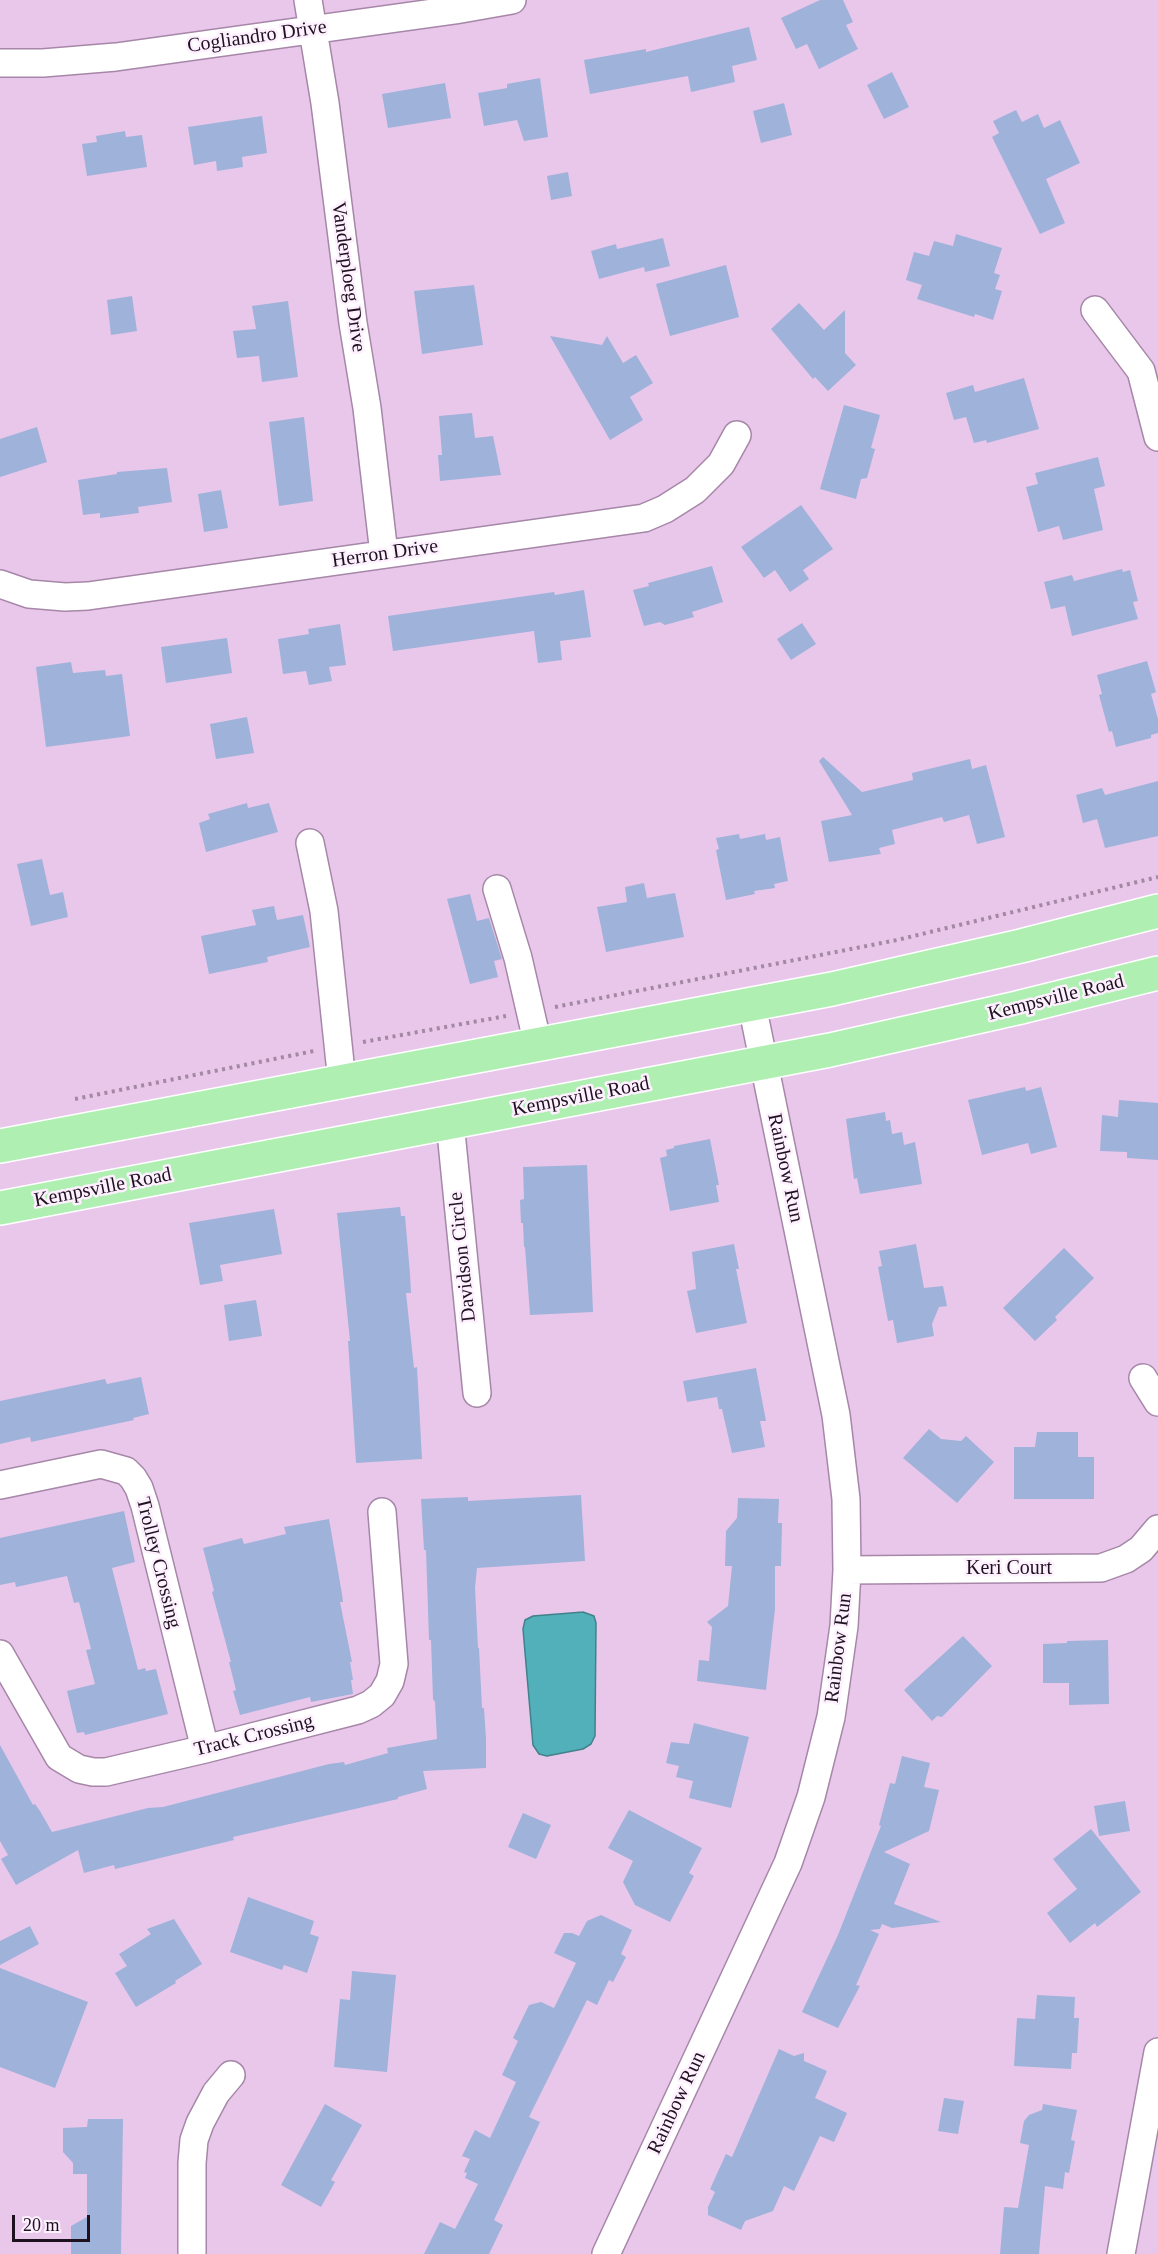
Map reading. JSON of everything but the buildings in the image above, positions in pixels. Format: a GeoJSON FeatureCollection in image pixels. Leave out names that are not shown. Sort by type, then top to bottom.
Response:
{"type":"FeatureCollection","features":[{"type":"Feature","properties":{"kind":"main road"},"geometry":{"type":"LineString","coordinates":[[0,1146],[752,1005],[948,964],[1158,911]]}},
{"type":"Feature","properties":{"kind":"main road","name":"Kempsville Road"},"geometry":{"type":"LineString","coordinates":[[0,1208],[764,1063],[923,1029],[1158,973]]}},
{"type":"Feature","properties":{"kind":"street","name":"Vanderploeg Drive"},"geometry":{"type":"LineString","coordinates":[[308,0],[325,103],[353,323],[367,408],[384,554]]}},
{"type":"Feature","properties":{"kind":"street","name":"Cogliandro Drive"},"geometry":{"type":"LineString","coordinates":[[0,63],[43,63],[116,57],[512,0]]}},
{"type":"Feature","properties":{"kind":"street"},"geometry":{"type":"LineString","coordinates":[[1095,310],[1141,371],[1158,437]]}},
{"type":"Feature","properties":{"kind":"street","name":"Herron Drive"},"geometry":{"type":"LineString","coordinates":[[0,584],[29,594],[88,596],[644,518],[665,510],[695,490],[721,464],[737,435]]}},
{"type":"Feature","properties":{"kind":"street"},"geometry":{"type":"LineString","coordinates":[[310,843],[324,910],[342,1082]]}},
{"type":"Feature","properties":{"kind":"street"},"geometry":{"type":"LineString","coordinates":[[497,889],[518,958],[538,1045]]}},
{"type":"Feature","properties":{"kind":"street","name":"Rainbow Run"},"geometry":{"type":"LineString","coordinates":[[606,2254],[759,1929],[792,1852],[811,1797],[831,1717],[844,1626],[848,1570],[846,1499],[836,1415],[752,1005]]}},
{"type":"Feature","properties":{"kind":"street","name":"Davidson Circle"},"geometry":{"type":"LineString","coordinates":[[450,1122],[477,1393]]}},
{"type":"Feature","properties":{"kind":"street"},"geometry":{"type":"LineString","coordinates":[[1143,1378],[1158,1402]]}},
{"type":"Feature","properties":{"kind":"street","name":"Trolley Crossing"},"geometry":{"type":"LineString","coordinates":[[0,1485],[101,1464],[126,1471],[133,1478],[145,1506],[206,1749]]}},
{"type":"Feature","properties":{"kind":"street","name":"Track Crossing"},"geometry":{"type":"LineString","coordinates":[[0,1654],[54,1750],[69,1764],[93,1772],[106,1772],[206,1749],[358,1710],[371,1704],[382,1695],[390,1681],[394,1664],[382,1512]]}},
{"type":"Feature","properties":{"kind":"street","name":"Keri Court"},"geometry":{"type":"LineString","coordinates":[[848,1570],[1101,1568],[1141,1549],[1158,1529]]}},
{"type":"Feature","properties":{"kind":"street"},"geometry":{"type":"LineString","coordinates":[[1121,2254],[1158,2052]]}},
{"type":"Feature","properties":{"kind":"street"},"geometry":{"type":"LineString","coordinates":[[192,2254],[194,2140],[216,2093],[231,2075]]}},
{"type":"Feature","properties":{"kind":"path"},"geometry":{"type":"LineString","coordinates":[[549,1008],[897,940],[1158,877]]}},
{"type":"Feature","properties":{"kind":"path"},"geometry":{"type":"LineString","coordinates":[[352,1044],[514,1014]]}},
{"type":"Feature","properties":{"kind":"path"},"geometry":{"type":"LineString","coordinates":[[68,1101],[317,1051]]}},
{"type":"Feature","properties":{"kind":"shaded area"},"geometry":{"type":"Polygon","coordinates":[[[583,1612],[594,1616],[596,1623],[595,1736],[591,1744],[583,1749],[547,1756],[539,1754],[533,1745],[523,1629],[525,1620],[533,1616],[583,1612]]]}}]}
